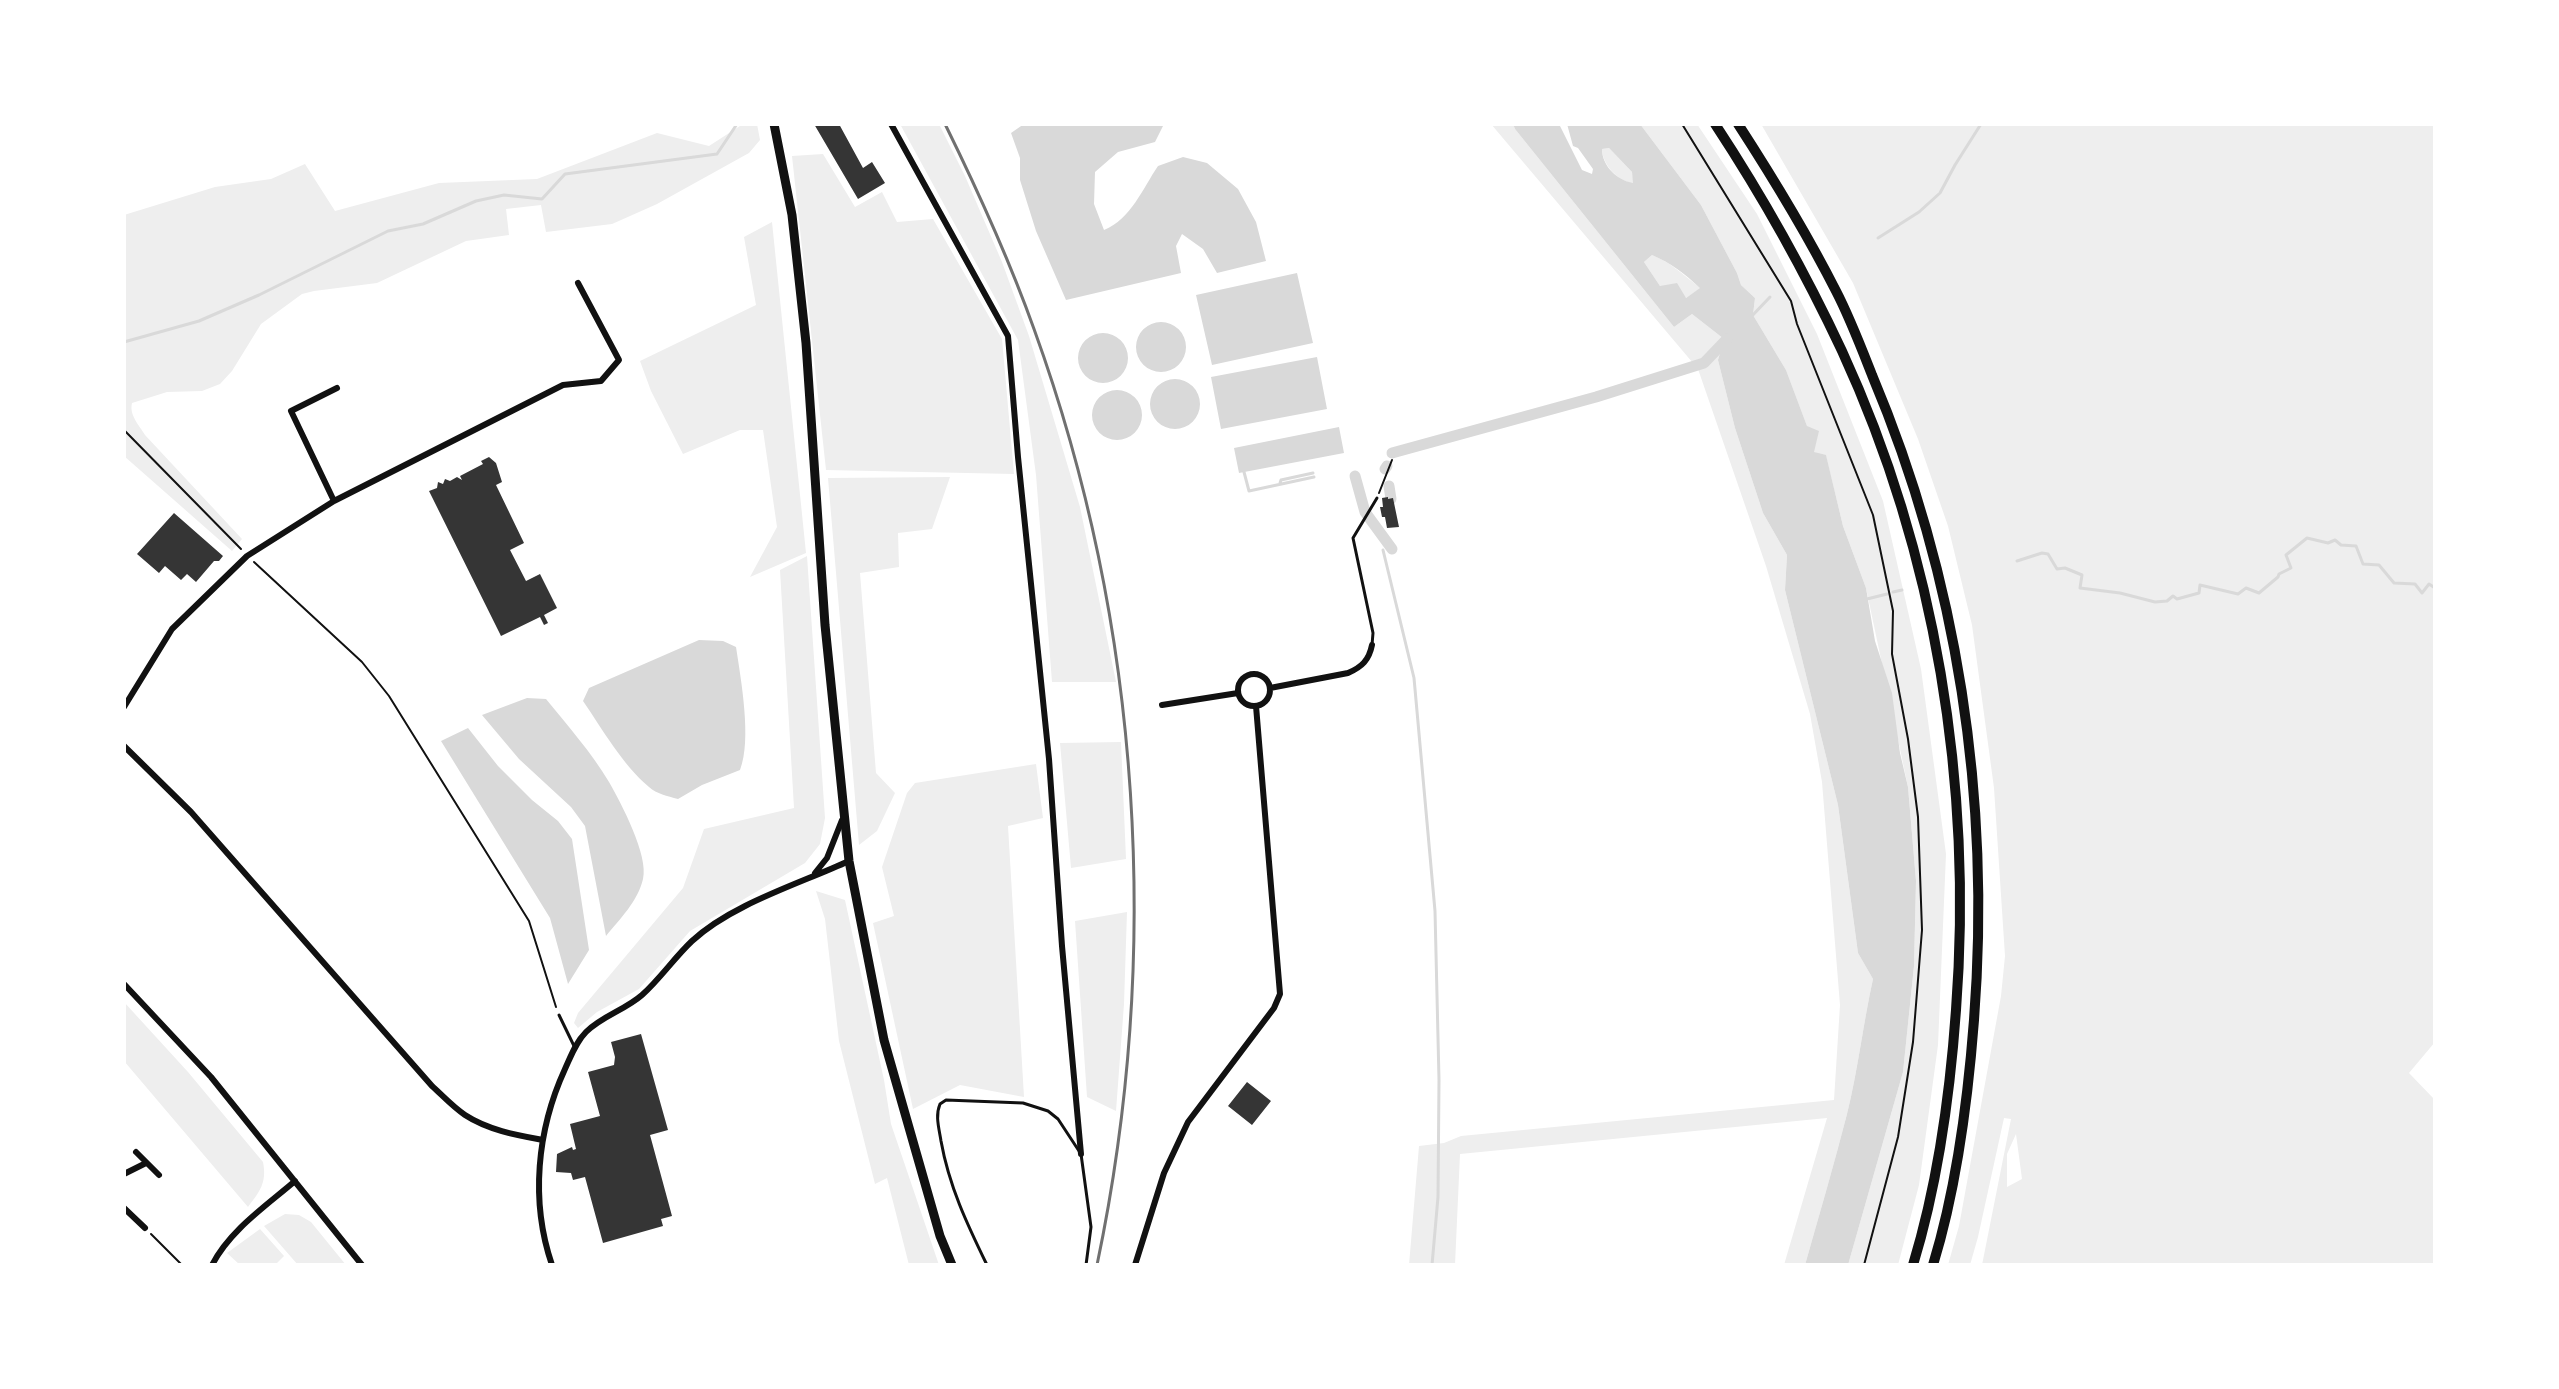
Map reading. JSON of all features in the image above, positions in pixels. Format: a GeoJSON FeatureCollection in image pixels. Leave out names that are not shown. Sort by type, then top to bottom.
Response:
{"type":"FeatureCollection","features":[{"type":"Feature","properties":{"kind":"highway"},"geometry":{"type":"LineString","coordinates":[[1715,124],[1754,183],[1796,257],[1842,352],[1888,470],[1911,545],[1937,651],[1952,749],[1958,820],[1960,954],[1953,1058],[1940,1148],[1913,1265]]}},
{"type":"Feature","properties":{"kind":"highway"},"geometry":{"type":"LineString","coordinates":[[1738,124],[1770,173],[1837,293],[1884,402],[1929,538],[1955,645],[1971,749],[1977,821],[1979,954],[1971,1059],[1958,1152],[1933,1265]]}},
{"type":"Feature","properties":{"kind":"main road"},"geometry":{"type":"LineString","coordinates":[[774,124],[792,215],[804,328],[825,625],[849,861],[884,1040],[940,1236],[952,1265]]}},
{"type":"Feature","properties":{"kind":"street"},"geometry":{"type":"LineString","coordinates":[[891,124],[1008,336],[1049,759],[1081,1154]]}},
{"type":"Feature","properties":{"kind":"street"},"geometry":{"type":"LineString","coordinates":[[124,707],[172,629],[247,556],[334,501],[563,385],[601,381],[619,360],[578,283]]}},
{"type":"Feature","properties":{"kind":"street"},"geometry":{"type":"LineString","coordinates":[[334,501],[291,411],[337,388]]}},
{"type":"Feature","properties":{"kind":"street"},"geometry":{"type":"LineString","coordinates":[[1270,688],[1348,673],[1360,667],[1370,655],[1372,645]]}},
{"type":"Feature","properties":{"kind":"street"},"geometry":{"type":"LineString","coordinates":[[1251,674],[1265,679],[1270,688],[1265,702],[1256,706],[1243,702],[1238,693],[1242,679],[1251,674]]}},
{"type":"Feature","properties":{"kind":"street"},"geometry":{"type":"LineString","coordinates":[[1162,705],[1238,693]]}},
{"type":"Feature","properties":{"kind":"street"},"geometry":{"type":"LineString","coordinates":[[1135,1265],[1164,1173],[1188,1122],[1274,1008],[1280,994],[1256,706]]}},
{"type":"Feature","properties":{"kind":"street"},"geometry":{"type":"LineString","coordinates":[[124,746],[191,812],[432,1086],[458,1110],[478,1123],[543,1140]]}},
{"type":"Feature","properties":{"kind":"street"},"geometry":{"type":"LineString","coordinates":[[813,877],[827,858],[844,816]]}},
{"type":"Feature","properties":{"kind":"street"},"geometry":{"type":"LineString","coordinates":[[552,1265],[540,1212],[539,1173],[543,1140],[555,1091],[585,1033],[640,997],[693,940],[741,910],[849,861]]}},
{"type":"Feature","properties":{"kind":"street"},"geometry":{"type":"LineString","coordinates":[[124,984],[211,1077],[362,1265]]}},
{"type":"Feature","properties":{"kind":"street"},"geometry":{"type":"LineString","coordinates":[[136,1152],[159,1175]]}},
{"type":"Feature","properties":{"kind":"street"},"geometry":{"type":"LineString","coordinates":[[124,1174],[146,1163]]}},
{"type":"Feature","properties":{"kind":"street"},"geometry":{"type":"LineString","coordinates":[[212,1265],[220,1249],[295,1181]]}},
{"type":"Feature","properties":{"kind":"street"},"geometry":{"type":"LineString","coordinates":[[124,1208],[145,1228]]}},
{"type":"Feature","properties":{"kind":"lane"},"geometry":{"type":"LineString","coordinates":[[1372,645],[1373,633],[1353,538],[1377,498]]}},
{"type":"Feature","properties":{"kind":"lane"},"geometry":{"type":"LineString","coordinates":[[559,1015],[575,1048]]}},
{"type":"Feature","properties":{"kind":"lane"},"geometry":{"type":"LineString","coordinates":[[987,1265],[946,1170],[937,1117],[940,1104],[946,1100],[1033,1105],[1058,1119],[1081,1154],[1092,1234],[1086,1265]]}},
{"type":"Feature","properties":{"kind":"path"},"geometry":{"type":"LineString","coordinates":[[1682,124],[1791,301],[1797,324],[1873,515],[1893,611],[1892,654],[1908,739],[1918,817],[1922,898],[1920,971],[1906,1093],[1889,1173],[1864,1265]]}},
{"type":"Feature","properties":{"kind":"path"},"geometry":{"type":"LineString","coordinates":[[124,430],[129,434]]}},
{"type":"Feature","properties":{"kind":"path"},"geometry":{"type":"LineString","coordinates":[[1377,498],[1392,460]]}},
{"type":"Feature","properties":{"kind":"path"},"geometry":{"type":"LineString","coordinates":[[362,662],[389,696],[529,921],[559,1015]]}},
{"type":"Feature","properties":{"kind":"path"},"geometry":{"type":"LineString","coordinates":[[145,1228],[182,1265]]}},
{"type":"Feature","properties":{"kind":"shaded area"},"geometry":{"type":"Polygon","coordinates":[[[743,124],[757,124],[760,140],[749,153],[657,204],[612,224],[546,232],[541,205],[506,209],[509,235],[466,241],[377,283],[302,294],[261,324],[232,371],[220,384],[202,391],[167,392],[132,403],[133,416],[145,435],[242,539],[232,551],[124,456],[124,215],[215,187],[271,179],[305,164],[335,211],[439,183],[537,179],[657,133],[709,146],[743,124]]]}},
{"type":"Feature","properties":{"kind":"shaded area"},"geometry":{"type":"Polygon","coordinates":[[[900,124],[939,124],[1002,262],[1029,336],[1080,507],[1116,682],[1052,682],[1036,475],[1018,340],[900,124]]]}},
{"type":"Feature","properties":{"kind":"shaded area"},"geometry":{"type":"Polygon","coordinates":[[[1024,124],[1164,124],[1155,142],[1118,152],[1095,172],[1094,204],[1104,230],[1129,211],[1158,166],[1183,157],[1207,163],[1238,189],[1256,222],[1266,261],[1217,273],[1203,249],[1182,234],[1176,246],[1181,273],[1066,300],[1036,231],[1020,180],[1020,158],[1011,133],[1024,124]]]}},
{"type":"Feature","properties":{"kind":"shaded area"},"geometry":{"type":"Polygon","coordinates":[[[1491,124],[1513,124],[1674,327],[1692,314],[1724,339],[1718,360],[1735,428],[1763,513],[1787,555],[1785,590],[1838,805],[1858,953],[1873,979],[1847,1114],[1805,1265],[1784,1265],[1827,1118],[1460,1154],[1455,1265],[1409,1265],[1419,1146],[1444,1143],[1461,1136],[1834,1100],[1840,1005],[1822,782],[1810,714],[1766,566],[1698,369],[1491,124]]]}},
{"type":"Feature","properties":{"kind":"shaded area"},"geometry":{"type":"Polygon","coordinates":[[[1513,124],[1559,124],[1582,170],[1592,174],[1593,169],[1578,148],[1573,146],[1567,124],[1640,124],[1701,205],[1741,285],[1755,298],[1753,315],[1786,370],[1807,426],[1819,431],[1814,452],[1826,455],[1843,526],[1866,588],[1875,641],[1892,693],[1908,787],[1916,881],[1914,966],[1903,1072],[1848,1265],[1805,1265],[1847,1114],[1873,979],[1858,953],[1838,805],[1785,590],[1787,555],[1763,513],[1735,428],[1718,360],[1724,339],[1692,314],[1674,327],[1513,124]],[[1609,148],[1602,149],[1608,166],[1616,175],[1633,183],[1632,172],[1609,148]],[[1652,255],[1644,262],[1660,286],[1677,283],[1686,298],[1700,288],[1678,269],[1652,255]]]}},
{"type":"Feature","properties":{"kind":"shaded area"},"geometry":{"type":"Polygon","coordinates":[[[1640,124],[1697,124],[1757,214],[1817,334],[1883,501],[1921,669],[1946,854],[1938,1045],[1919,1185],[1898,1265],[1848,1265],[1903,1072],[1914,966],[1916,881],[1908,787],[1866,588],[1843,526],[1826,456],[1813,452],[1807,426],[1786,370],[1753,315],[1755,298],[1741,285],[1701,205],[1640,124]]]}},
{"type":"Feature","properties":{"kind":"shaded area"},"geometry":{"type":"Polygon","coordinates":[[[1761,124],[2435,124],[2435,1042],[2409,1073],[2435,1100],[2435,1265],[1982,1265],[2011,1119],[2004,1118],[1970,1265],[1948,1265],[1959,1226],[2001,996],[2005,956],[1994,788],[1972,625],[1948,526],[1918,439],[1853,283],[1761,124]],[[2016,1134],[2007,1154],[2007,1187],[2022,1179],[2016,1134]]]}},
{"type":"Feature","properties":{"kind":"shaded area"},"geometry":{"type":"Polygon","coordinates":[[[1609,148],[1632,172],[1634,184],[1622,179],[1608,166],[1602,149],[1609,148]]]}},
{"type":"Feature","properties":{"kind":"shaded area"},"geometry":{"type":"Polygon","coordinates":[[[823,154],[855,207],[882,192],[897,222],[933,219],[1002,339],[1014,474],[826,470],[792,156],[823,154]]]}},
{"type":"Feature","properties":{"kind":"shaded area"},"geometry":{"type":"Polygon","coordinates":[[[772,222],[806,553],[750,577],[777,527],[763,430],[740,430],[683,454],[651,391],[640,361],[756,305],[744,237],[772,222]]]}},
{"type":"Feature","properties":{"kind":"shaded area"},"geometry":{"type":"Polygon","coordinates":[[[1652,255],[1701,288],[1686,298],[1660,286],[1644,262],[1652,255]]]}},
{"type":"Feature","properties":{"kind":"shaded area"},"geometry":{"type":"Polygon","coordinates":[[[1297,273],[1313,343],[1212,365],[1196,295],[1297,273]]]}},
{"type":"Feature","properties":{"kind":"shaded area"},"geometry":{"type":"Polygon","coordinates":[[[1161,322],[1179,329],[1186,347],[1179,365],[1161,372],[1143,365],[1136,347],[1143,329],[1161,322]]]}},
{"type":"Feature","properties":{"kind":"shaded area"},"geometry":{"type":"Polygon","coordinates":[[[1103,333],[1121,340],[1128,358],[1121,376],[1103,383],[1085,376],[1078,358],[1085,340],[1103,333]]]}},
{"type":"Feature","properties":{"kind":"shaded area"},"geometry":{"type":"Polygon","coordinates":[[[1317,357],[1327,409],[1221,429],[1211,377],[1317,357]]]}},
{"type":"Feature","properties":{"kind":"shaded area"},"geometry":{"type":"Polygon","coordinates":[[[1175,379],[1193,386],[1200,404],[1193,422],[1175,429],[1157,422],[1150,404],[1157,386],[1175,379]]]}},
{"type":"Feature","properties":{"kind":"shaded area"},"geometry":{"type":"Polygon","coordinates":[[[1117,390],[1135,397],[1142,415],[1135,433],[1117,440],[1099,433],[1092,415],[1099,397],[1117,390]]]}},
{"type":"Feature","properties":{"kind":"shaded area"},"geometry":{"type":"Polygon","coordinates":[[[1339,427],[1344,453],[1239,473],[1234,448],[1339,427]]]}},
{"type":"Feature","properties":{"kind":"shaded area"},"geometry":{"type":"Polygon","coordinates":[[[950,477],[932,529],[898,533],[899,567],[860,573],[876,773],[895,793],[877,831],[859,845],[828,478],[950,477]]]}},
{"type":"Feature","properties":{"kind":"shaded area"},"geometry":{"type":"Polygon","coordinates":[[[807,556],[825,818],[820,844],[805,863],[690,931],[639,989],[597,1012],[578,1028],[574,1023],[578,1013],[683,888],[704,829],[794,808],[780,570],[807,556]]]}},
{"type":"Feature","properties":{"kind":"shaded area"},"geometry":{"type":"Polygon","coordinates":[[[699,640],[723,641],[736,647],[745,743],[740,770],[702,785],[678,799],[655,791],[639,778],[583,701],[589,688],[699,640]]]}},
{"type":"Feature","properties":{"kind":"shaded area"},"geometry":{"type":"Polygon","coordinates":[[[527,698],[546,699],[587,750],[614,791],[638,844],[644,869],[641,887],[606,936],[585,826],[571,807],[519,759],[482,715],[527,698]]]}},
{"type":"Feature","properties":{"kind":"shaded area"},"geometry":{"type":"Polygon","coordinates":[[[468,728],[498,766],[558,821],[572,839],[589,950],[568,984],[550,918],[441,741],[468,728]]]}},
{"type":"Feature","properties":{"kind":"shaded area"},"geometry":{"type":"Polygon","coordinates":[[[1121,742],[1126,859],[1071,868],[1060,743],[1121,742]]]}},
{"type":"Feature","properties":{"kind":"shaded area"},"geometry":{"type":"Polygon","coordinates":[[[1036,764],[1043,818],[1008,826],[1024,1097],[960,1085],[913,1109],[873,923],[894,916],[882,867],[907,793],[915,783],[1036,764]]]}},
{"type":"Feature","properties":{"kind":"shaded area"},"geometry":{"type":"Polygon","coordinates":[[[816,891],[845,900],[891,1124],[939,1265],[909,1265],[887,1178],[875,1184],[839,1041],[825,919],[816,891]]]}},
{"type":"Feature","properties":{"kind":"shaded area"},"geometry":{"type":"Polygon","coordinates":[[[1127,912],[1116,1111],[1087,1097],[1075,921],[1127,912]]]}},
{"type":"Feature","properties":{"kind":"shaded area"},"geometry":{"type":"Polygon","coordinates":[[[124,1002],[188,1072],[263,1162],[262,1186],[248,1207],[124,1061],[124,1002]]]}},
{"type":"Feature","properties":{"kind":"shaded area"},"geometry":{"type":"Polygon","coordinates":[[[285,1214],[299,1215],[311,1222],[346,1265],[298,1265],[264,1226],[285,1214]]]}},
{"type":"Feature","properties":{"kind":"shaded area"},"geometry":{"type":"Polygon","coordinates":[[[260,1229],[284,1256],[275,1265],[240,1265],[227,1253],[260,1229]]]}},
{"type":"Feature","properties":{"kind":"building"},"geometry":{"type":"Polygon","coordinates":[[[814,124],[839,124],[863,168],[872,162],[885,183],[858,199],[814,124]]]}},
{"type":"Feature","properties":{"kind":"building"},"geometry":{"type":"Polygon","coordinates":[[[489,457],[496,463],[502,482],[496,485],[524,543],[510,550],[526,581],[540,574],[557,608],[544,615],[548,623],[544,625],[540,617],[501,636],[429,491],[437,488],[438,482],[443,484],[445,479],[450,481],[457,477],[462,480],[460,476],[483,464],[481,461],[489,457]]]}},
{"type":"Feature","properties":{"kind":"building"},"geometry":{"type":"Polygon","coordinates":[[[1382,498],[1393,498],[1399,527],[1387,528],[1385,517],[1382,517],[1382,498]]]}},
{"type":"Feature","properties":{"kind":"building"},"geometry":{"type":"Polygon","coordinates":[[[174,513],[223,556],[219,561],[214,561],[196,582],[187,574],[181,580],[165,566],[159,573],[137,554],[174,513]]]}},
{"type":"Feature","properties":{"kind":"building"},"geometry":{"type":"Polygon","coordinates":[[[641,1034],[668,1130],[650,1135],[672,1216],[661,1219],[663,1226],[603,1243],[585,1177],[573,1180],[571,1173],[556,1172],[557,1154],[572,1147],[576,1149],[570,1124],[600,1116],[588,1072],[614,1065],[611,1042],[641,1034]]]}},
{"type":"Feature","properties":{"kind":"building"},"geometry":{"type":"Polygon","coordinates":[[[1247,1082],[1271,1101],[1252,1125],[1228,1106],[1247,1082]]]}},
{"type":"Feature","properties":{"kind":"waterway"},"geometry":{"type":"LineString","coordinates":[[124,342],[199,321],[388,231],[423,224],[476,201],[504,195],[542,199],[565,174],[717,154],[737,124]]}},
{"type":"Feature","properties":{"kind":"waterway"},"geometry":{"type":"LineString","coordinates":[[1878,238],[1919,212],[1940,193],[1981,124]]}},
{"type":"Feature","properties":{"kind":"waterway"},"geometry":{"type":"LineString","coordinates":[[1750,318],[1770,297]]}},
{"type":"Feature","properties":{"kind":"waterway"},"geometry":{"type":"LineString","coordinates":[[1392,453],[1596,397],[1704,363],[1727,339]]}},
{"type":"Feature","properties":{"kind":"waterway"},"geometry":{"type":"LineString","coordinates":[[1244,472],[1249,491],[1314,477]]}},
{"type":"Feature","properties":{"kind":"waterway"},"geometry":{"type":"LineString","coordinates":[[1280,483],[1281,480],[1313,473]]}},
{"type":"Feature","properties":{"kind":"waterway"},"geometry":{"type":"LineString","coordinates":[[1355,476],[1365,512],[1392,549]]}},
{"type":"Feature","properties":{"kind":"waterway"},"geometry":{"type":"LineString","coordinates":[[1389,486],[1391,499]]}},
{"type":"Feature","properties":{"kind":"waterway"},"geometry":{"type":"LineString","coordinates":[[2017,561],[2048,554],[2057,569],[2065,568],[2082,575],[2080,588],[2120,593],[2155,602],[2199,593],[2200,585],[2238,594],[2246,588],[2259,593],[2279,574],[2291,568],[2286,555],[2307,538],[2328,543],[2335,540],[2341,545],[2356,546],[2363,564],[2379,565],[2394,583],[2415,584],[2422,593],[2429,584],[2435,588]]}},
{"type":"Feature","properties":{"kind":"waterway"},"geometry":{"type":"LineString","coordinates":[[1383,550],[1414,678],[1435,911],[1439,1080],[1438,1197],[1432,1265]]}},
{"type":"Feature","properties":{"kind":"waterway"},"geometry":{"type":"LineString","coordinates":[[1893,592],[1902,590]]}},
{"type":"Feature","properties":{"kind":"waterway"},"geometry":{"type":"LineString","coordinates":[[1867,599],[1887,594]]}},
{"type":"Feature","properties":{"kind":"railway"},"geometry":{"type":"LineString","coordinates":[[945,124],[1014,277],[1070,442],[1099,557],[1119,674],[1130,792],[1134,911],[1130,1030],[1117,1148],[1097,1265]]}}]}
